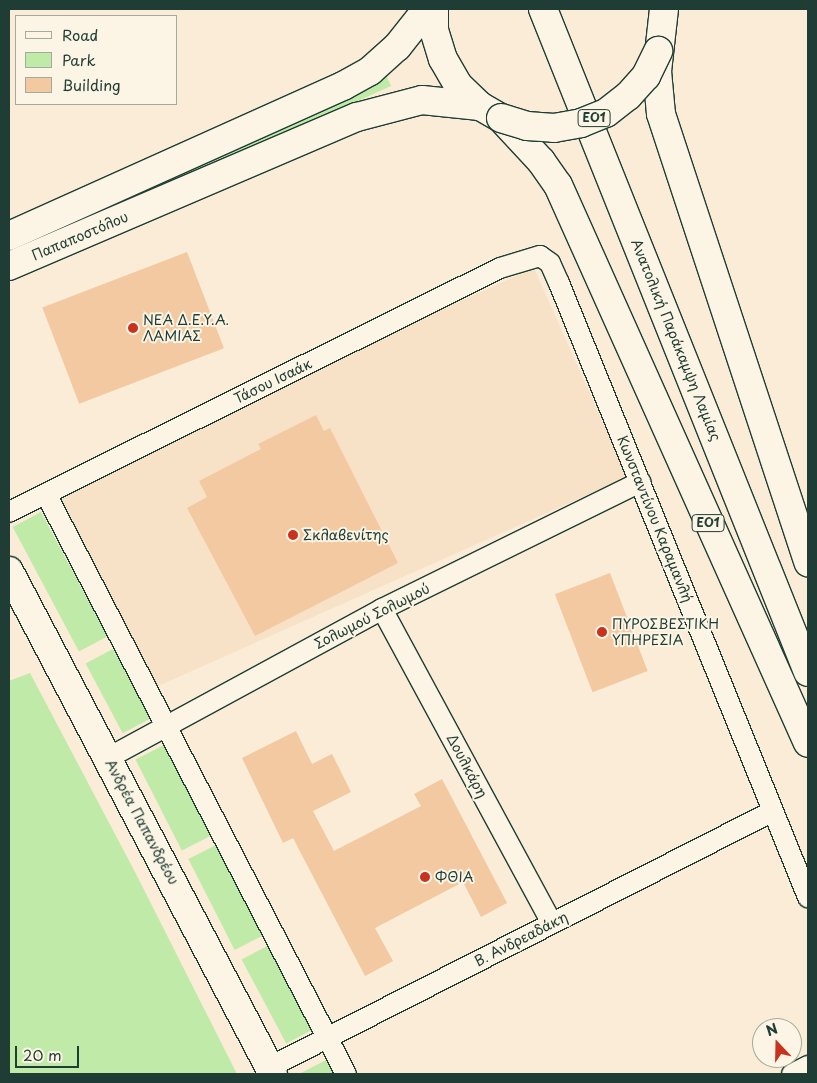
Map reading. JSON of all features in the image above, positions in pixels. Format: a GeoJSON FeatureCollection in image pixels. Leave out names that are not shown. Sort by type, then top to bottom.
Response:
{"type":"FeatureCollection","features":[{"type":"Feature","properties":{"kind":"main road"},"geometry":{"type":"LineString","coordinates":[[15,233],[343,86],[370,71],[397,47],[427,9]]}},
{"type":"Feature","properties":{"kind":"main road","name":"ΕΟ1"},"geometry":{"type":"LineString","coordinates":[[434,9],[434,30],[443,59],[458,85],[491,112],[541,161],[558,185],[808,743]]}},
{"type":"Feature","properties":{"kind":"main road","name":"Ανατολική Παράκαμψη Λαμίας"},"geometry":{"type":"LineString","coordinates":[[543,9],[808,672]]}},
{"type":"Feature","properties":{"kind":"main road","name":"ΕΟ1"},"geometry":{"type":"LineString","coordinates":[[664,9],[659,44],[657,89],[661,114],[747,383],[789,499],[808,562]]}},
{"type":"Feature","properties":{"kind":"main road","name":"ΕΟ1"},"geometry":{"type":"LineString","coordinates":[[491,112],[527,126],[554,128],[581,124],[598,116],[628,96],[646,76],[676,9]]}},
{"type":"Feature","properties":{"kind":"main road","name":"Παπαποστόλου"},"geometry":{"type":"LineString","coordinates":[[9,266],[357,117],[422,100],[491,112]]}},
{"type":"Feature","properties":{"kind":"main road","name":"Ανδρέα Παπανδρέου"},"geometry":{"type":"LineString","coordinates":[[9,571],[272,1071]]}},
{"type":"Feature","properties":{"kind":"street","name":"Κωνσταντίνου Καραμανλή"},"geometry":{"type":"LineString","coordinates":[[540,256],[550,263],[808,897]]}},
{"type":"Feature","properties":{"kind":"street","name":"Τάσου Ισαάκ"},"geometry":{"type":"LineString","coordinates":[[9,512],[500,268],[540,256]]}},
{"type":"Feature","properties":{"kind":"street","name":"Σολωμού Σολωμού"},"geometry":{"type":"LineString","coordinates":[[108,758],[382,610],[640,482]]}},
{"type":"Feature","properties":{"kind":"street"},"geometry":{"type":"LineString","coordinates":[[46,494],[168,725],[346,1074]]}},
{"type":"Feature","properties":{"kind":"street"},"geometry":{"type":"LineString","coordinates":[[789,499],[808,549]]}},
{"type":"Feature","properties":{"kind":"street","name":"Δουλκάρη"},"geometry":{"type":"LineString","coordinates":[[382,610],[552,923]]}},
{"type":"Feature","properties":{"kind":"street","name":"Β. Ανδρεαδάκη"},"geometry":{"type":"LineString","coordinates":[[272,1071],[326,1037],[773,811]]}},
{"type":"Feature","properties":{"kind":"street"},"geometry":{"type":"LineString","coordinates":[[792,1074],[808,1066]]}},
{"type":"Feature","properties":{"kind":"shaded area"},"geometry":{"type":"Polygon","coordinates":[[[534,268],[627,477],[142,693],[49,484],[534,268]]]}},
{"type":"Feature","properties":{"kind":"green space"},"geometry":{"type":"Polygon","coordinates":[[[385,73],[391,86],[9,257],[9,245],[385,73]]]}},
{"type":"Feature","properties":{"kind":"green space"},"geometry":{"type":"Polygon","coordinates":[[[41,512],[107,636],[79,652],[13,527],[41,512]]]}},
{"type":"Feature","properties":{"kind":"green space"},"geometry":{"type":"Polygon","coordinates":[[[113,649],[150,719],[123,733],[86,664],[113,649]]]}},
{"type":"Feature","properties":{"kind":"green space"},"geometry":{"type":"Polygon","coordinates":[[[30,673],[135,872],[237,1074],[9,1074],[9,681],[30,673]]]}},
{"type":"Feature","properties":{"kind":"green space"},"geometry":{"type":"Polygon","coordinates":[[[164,745],[210,836],[182,850],[135,760],[164,745]]]}},
{"type":"Feature","properties":{"kind":"green space"},"geometry":{"type":"Polygon","coordinates":[[[216,845],[262,936],[235,950],[188,859],[216,845]]]}},
{"type":"Feature","properties":{"kind":"green space"},"geometry":{"type":"Polygon","coordinates":[[[269,945],[314,1029],[286,1043],[242,960],[269,945]]]}},
{"type":"Feature","properties":{"kind":"green space"},"geometry":{"type":"Polygon","coordinates":[[[328,1059],[336,1074],[301,1073],[328,1059]]]}},
{"type":"Feature","properties":{"kind":"building","name":"ΝΕΑ Δ.Ε.Υ.Α. ΛΑΜΙΑΣ"},"geometry":{"type":"Polygon","coordinates":[[[187,252],[224,348],[79,404],[42,308],[187,252]]]}},
{"type":"Feature","properties":{"kind":"building","name":"Σκλαβενίτης"},"geometry":{"type":"Polygon","coordinates":[[[316,415],[324,431],[330,428],[398,563],[255,636],[187,508],[207,497],[199,481],[261,449],[258,444],[316,415]]]}},
{"type":"Feature","properties":{"kind":"building","name":"ΠΥΡΟΣΒΕΣΤΙΚΗ ΥΠΗΡΕΣΙΑ"},"geometry":{"type":"Polygon","coordinates":[[[610,573],[648,671],[593,692],[555,594],[610,573]]]}},
{"type":"Feature","properties":{"kind":"building","name":"ΦΘΙΑ"},"geometry":{"type":"Polygon","coordinates":[[[296,731],[312,764],[332,754],[351,792],[313,811],[334,851],[421,806],[414,794],[442,779],[507,903],[481,917],[463,882],[375,928],[393,961],[365,976],[293,838],[283,843],[242,758],[296,731]]]}},
{"type":"Feature","properties":{"kind":"place","name":"ΝΕΑ Δ.Ε.Υ.Α. ΛΑΜΙΑΣ"},"geometry":{"type":"Point","coordinates":[133,328]}},
{"type":"Feature","properties":{"kind":"place","name":"Σκλαβενίτης"},"geometry":{"type":"Point","coordinates":[293,535]}},
{"type":"Feature","properties":{"kind":"place","name":"ΠΥΡΟΣΒΕΣΤΙΚΗ ΥΠΗΡΕΣΙΑ"},"geometry":{"type":"Point","coordinates":[602,632]}},
{"type":"Feature","properties":{"kind":"place","name":"ΦΘΙΑ"},"geometry":{"type":"Point","coordinates":[425,877]}}]}
